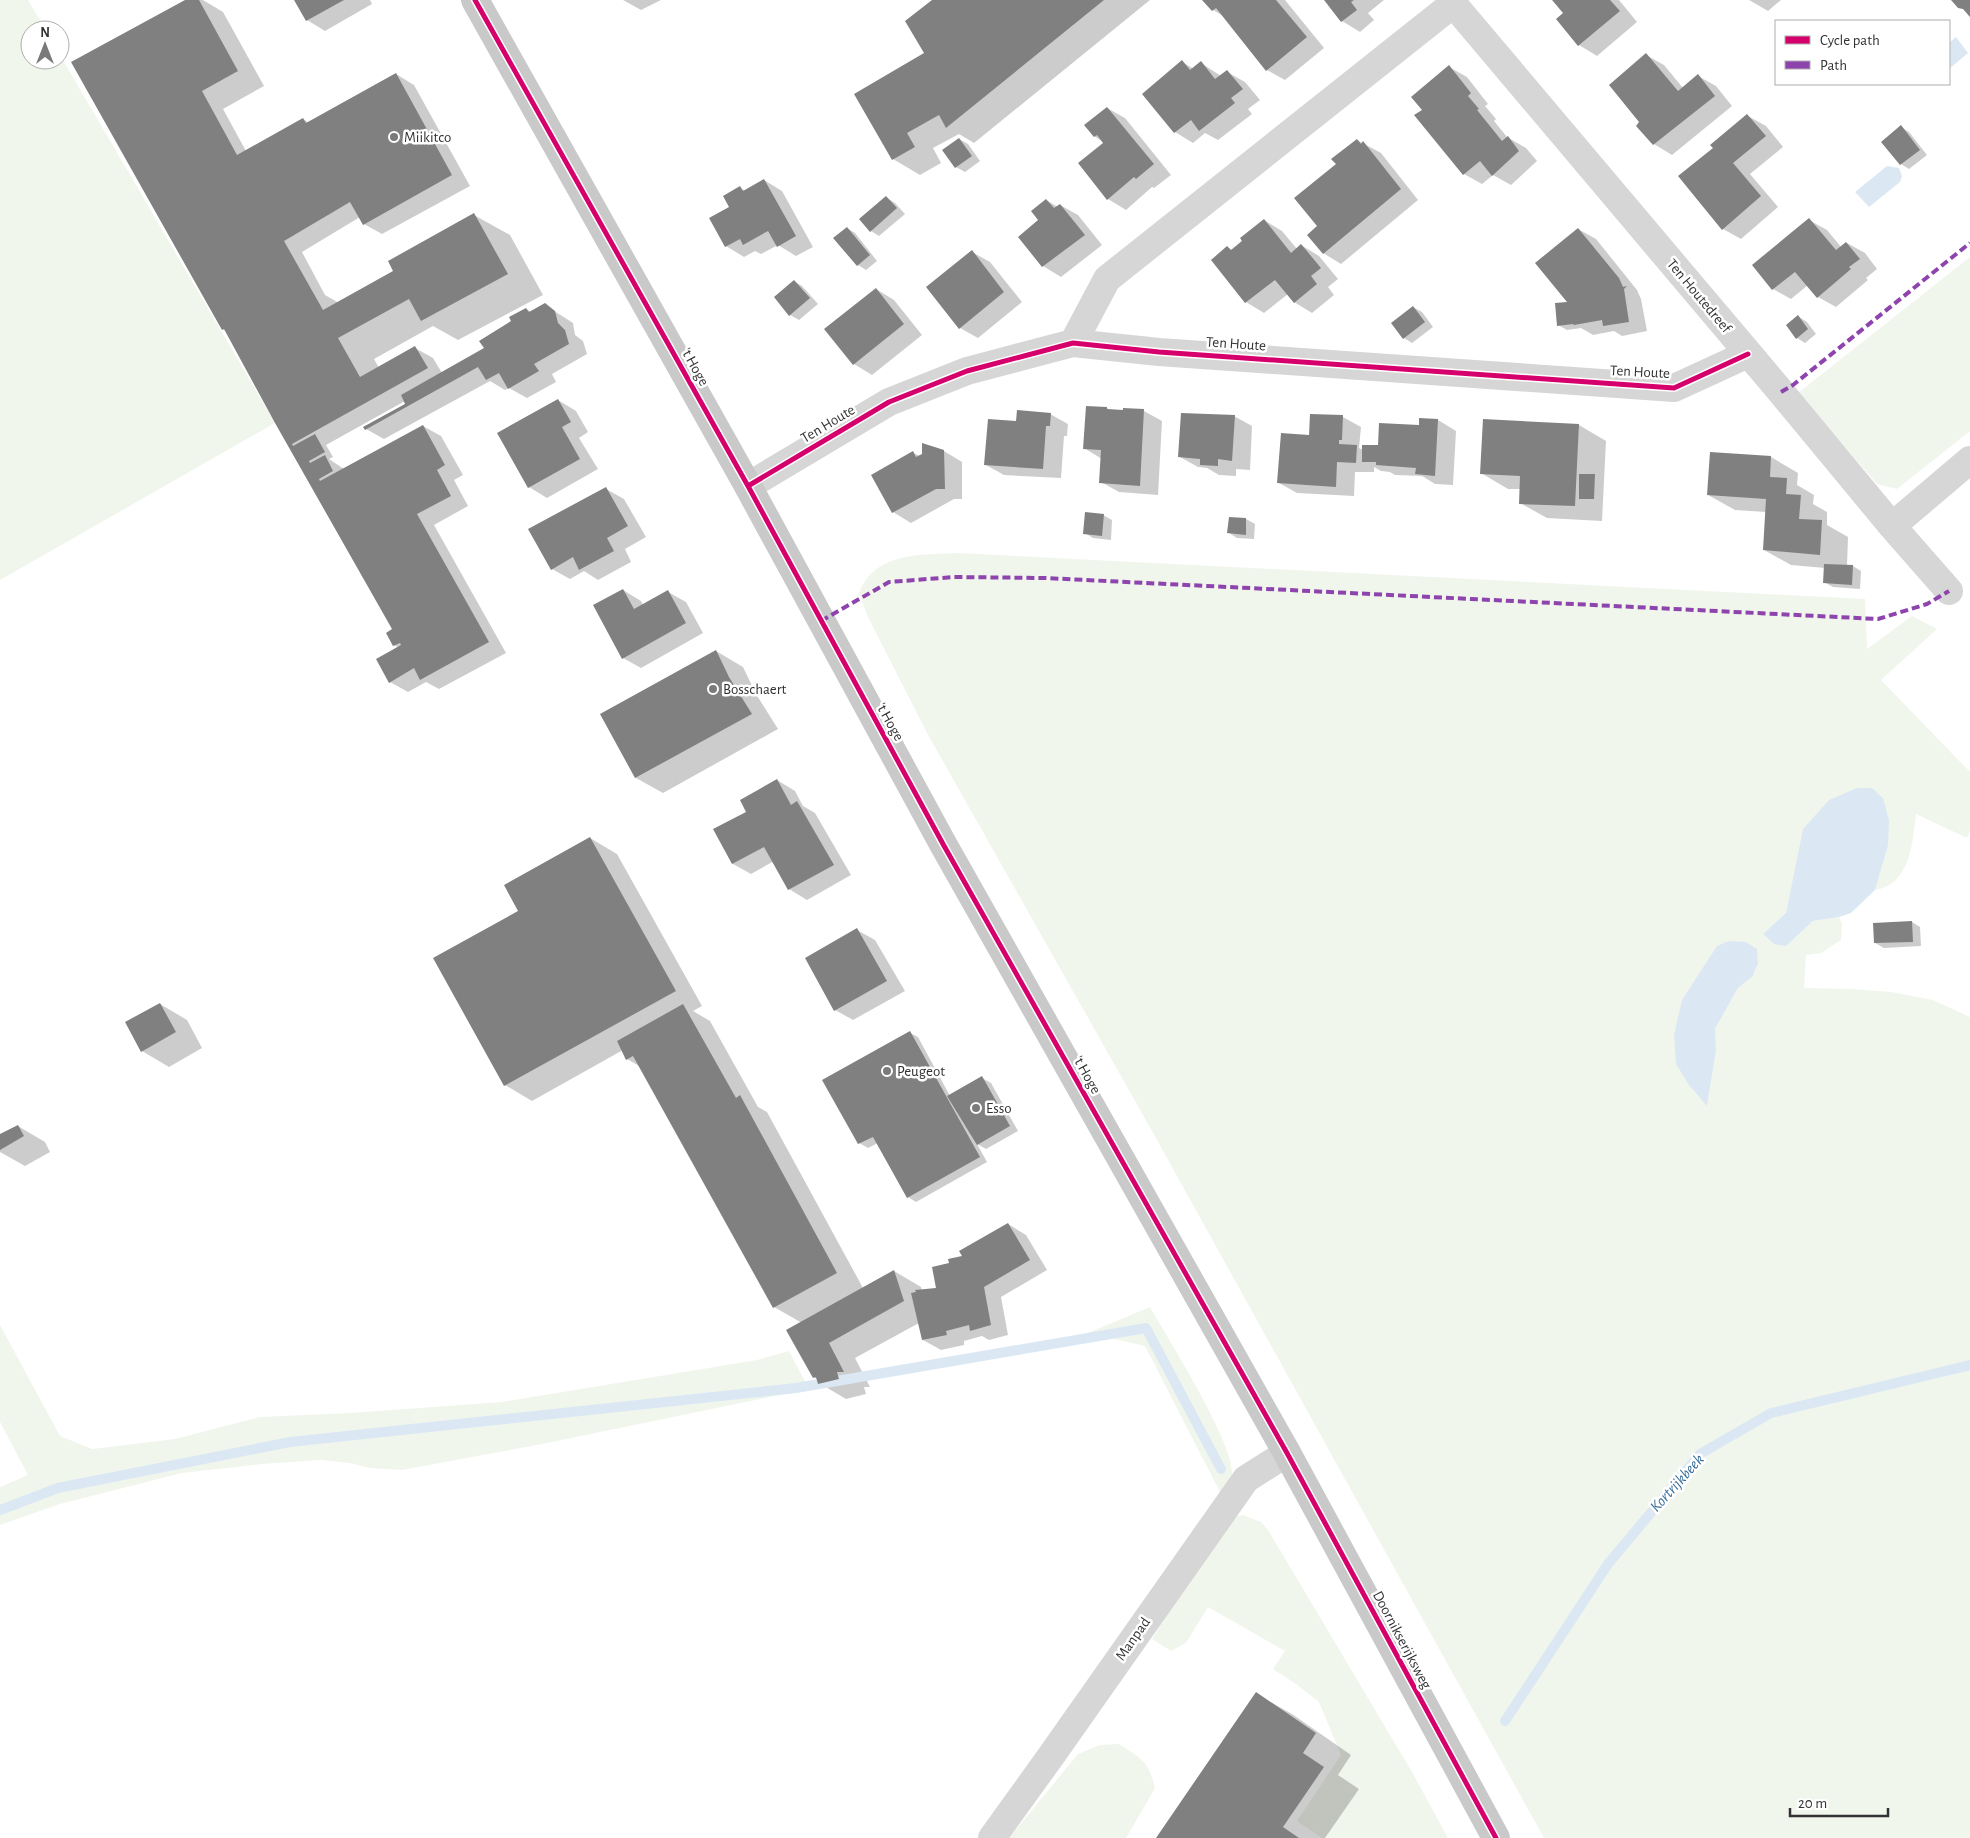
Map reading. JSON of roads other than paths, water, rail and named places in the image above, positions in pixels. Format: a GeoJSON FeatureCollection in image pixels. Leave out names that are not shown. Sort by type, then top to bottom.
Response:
{"type":"FeatureCollection","features":[{"type":"Feature","properties":{"kind":"main road","name":"'t Hoge"},"geometry":{"type":"LineString","coordinates":[[476,0],[748,486],[943,844],[1287,1453]]}},
{"type":"Feature","properties":{"kind":"main road","name":"Doornikserijksweg"},"geometry":{"type":"LineString","coordinates":[[1287,1453],[1496,1838]]}},
{"type":"Feature","properties":{"kind":"street"},"geometry":{"type":"LineString","coordinates":[[1073,343],[1107,279],[1452,2]]}},
{"type":"Feature","properties":{"kind":"street","name":"Ten Houtedreef"},"geometry":{"type":"LineString","coordinates":[[1452,2],[1892,526],[1949,591]]}},
{"type":"Feature","properties":{"kind":"street","name":"Ten Houte"},"geometry":{"type":"LineString","coordinates":[[748,486],[888,402],[967,371],[1073,343],[1159,352],[1674,388],[1748,354]]}},
{"type":"Feature","properties":{"kind":"street"},"geometry":{"type":"LineString","coordinates":[[1892,526],[1970,460]]}},
{"type":"Feature","properties":{"kind":"street","name":"Manpad"},"geometry":{"type":"LineString","coordinates":[[992,1838],[1246,1479],[1287,1453]]}},
{"type":"Feature","properties":{"kind":"waterway"},"geometry":{"type":"LineString","coordinates":[[0,1510],[58,1488],[290,1442],[796,1388],[1146,1328],[1221,1469]]}},
{"type":"Feature","properties":{"kind":"waterway","name":"Kortrijkbeek"},"geometry":{"type":"LineString","coordinates":[[1505,1721],[1608,1564],[1700,1454],[1771,1413],[1970,1365]]}},
{"type":"Feature","properties":{"kind":"place","name":"Miikitco"},"geometry":{"type":"Point","coordinates":[394,137]}},
{"type":"Feature","properties":{"kind":"place","name":"Bosschaert"},"geometry":{"type":"Point","coordinates":[713,689]}},
{"type":"Feature","properties":{"kind":"place","name":"Peugeot"},"geometry":{"type":"Point","coordinates":[887,1071]}},
{"type":"Feature","properties":{"kind":"place","name":"Esso"},"geometry":{"type":"Point","coordinates":[976,1108]}}]}
